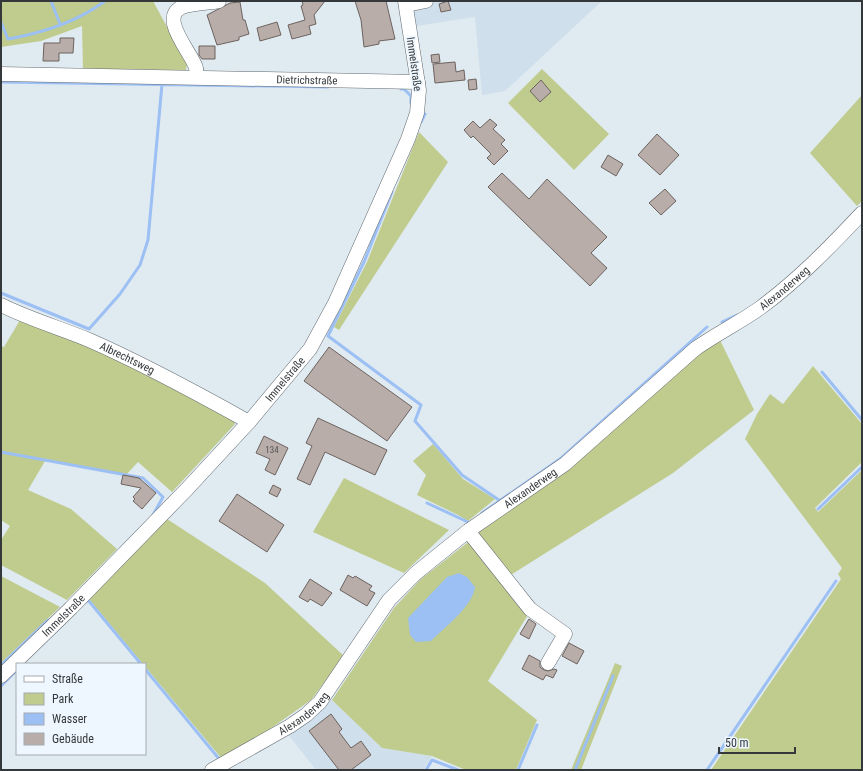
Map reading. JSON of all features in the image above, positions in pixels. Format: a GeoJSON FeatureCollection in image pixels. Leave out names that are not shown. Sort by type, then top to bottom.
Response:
{"type":"FeatureCollection","features":[{"type":"Feature","properties":{"kind":"street"},"geometry":{"type":"LineString","coordinates":[[196,77],[196,68],[174,25],[174,16],[178,10],[184,7],[219,1]]}},
{"type":"Feature","properties":{"kind":"street"},"geometry":{"type":"LineString","coordinates":[[405,3],[426,1]]}},
{"type":"Feature","properties":{"kind":"street","name":"Immelstraße"},"geometry":{"type":"LineString","coordinates":[[1,676],[77,603],[249,422],[310,349],[335,303],[408,139],[419,102],[418,82],[405,3]]}},
{"type":"Feature","properties":{"kind":"street","name":"Dietrichstraße"},"geometry":{"type":"LineString","coordinates":[[1,74],[418,82]]}},
{"type":"Feature","properties":{"kind":"street","name":"Alexanderweg"},"geometry":{"type":"LineString","coordinates":[[212,770],[290,726],[306,715],[320,702],[389,600],[416,573],[468,531],[565,464],[696,349],[718,333],[758,309],[794,281],[820,258],[862,213]]}},
{"type":"Feature","properties":{"kind":"street","name":"Albrechtsweg"},"geometry":{"type":"LineString","coordinates":[[1,305],[22,315],[87,339],[128,357],[249,422]]}},
{"type":"Feature","properties":{"kind":"street"},"geometry":{"type":"LineString","coordinates":[[468,531],[530,609],[565,634],[548,663]]}},
{"type":"Feature","properties":{"kind":"shaded area"},"geometry":{"type":"Polygon","coordinates":[[[412,1],[602,1],[505,91],[482,95],[475,17],[416,26],[412,1]]]}},
{"type":"Feature","properties":{"kind":"shaded area"},"geometry":{"type":"Polygon","coordinates":[[[332,700],[382,748],[432,756],[423,770],[316,770],[287,733],[322,705],[332,700]]]}},
{"type":"Feature","properties":{"kind":"green space"},"geometry":{"type":"Polygon","coordinates":[[[1,1],[153,1],[187,64],[186,70],[83,69],[82,26],[41,41],[1,47],[1,1]]]}},
{"type":"Feature","properties":{"kind":"green space"},"geometry":{"type":"Polygon","coordinates":[[[542,69],[609,134],[574,170],[508,103],[542,69]]]}},
{"type":"Feature","properties":{"kind":"green space"},"geometry":{"type":"Polygon","coordinates":[[[862,95],[862,201],[857,206],[810,153],[862,95]]]}},
{"type":"Feature","properties":{"kind":"green space"},"geometry":{"type":"Polygon","coordinates":[[[419,132],[448,162],[339,330],[334,327],[367,262],[419,132]]]}},
{"type":"Feature","properties":{"kind":"green space"},"geometry":{"type":"Polygon","coordinates":[[[20,320],[87,342],[232,416],[235,424],[172,492],[138,462],[126,475],[45,461],[28,490],[71,509],[117,549],[67,600],[1,565],[1,540],[10,526],[1,520],[1,346],[4,347],[20,320]]]}},
{"type":"Feature","properties":{"kind":"green space"},"geometry":{"type":"Polygon","coordinates":[[[719,338],[754,410],[673,473],[509,576],[476,535],[481,525],[697,352],[719,338]]]}},
{"type":"Feature","properties":{"kind":"green space"},"geometry":{"type":"Polygon","coordinates":[[[813,366],[862,424],[862,462],[815,508],[818,512],[862,470],[862,770],[711,770],[841,579],[838,574],[842,568],[745,439],[757,414],[770,394],[783,404],[813,366]]]}},
{"type":"Feature","properties":{"kind":"green space"},"geometry":{"type":"Polygon","coordinates":[[[433,444],[463,479],[495,499],[468,521],[417,495],[426,475],[413,461],[433,444]]]}},
{"type":"Feature","properties":{"kind":"green space"},"geometry":{"type":"Polygon","coordinates":[[[344,478],[449,530],[404,573],[313,532],[344,478]]]}},
{"type":"Feature","properties":{"kind":"green space"},"geometry":{"type":"Polygon","coordinates":[[[167,519],[265,583],[344,656],[311,700],[260,736],[222,759],[146,668],[146,663],[142,663],[89,599],[167,519]]]}},
{"type":"Feature","properties":{"kind":"green space"},"geometry":{"type":"Polygon","coordinates":[[[473,541],[529,613],[488,681],[537,720],[516,770],[466,770],[432,756],[382,748],[332,700],[394,608],[421,579],[467,543],[473,541]]]}},
{"type":"Feature","properties":{"kind":"green space"},"geometry":{"type":"Polygon","coordinates":[[[1,576],[60,607],[1,663],[1,576]]]}},
{"type":"Feature","properties":{"kind":"green space"},"geometry":{"type":"Polygon","coordinates":[[[615,663],[622,666],[581,770],[571,770],[615,663]]]}},
{"type":"Feature","properties":{"kind":"water"},"geometry":{"type":"Polygon","coordinates":[[[459,573],[467,577],[475,587],[469,602],[464,609],[431,641],[416,642],[410,635],[408,618],[447,577],[459,573]]]}},
{"type":"Feature","properties":{"kind":"building"},"geometry":{"type":"Polygon","coordinates":[[[302,1],[325,1],[314,15],[316,24],[309,26],[311,34],[292,39],[288,25],[305,20],[301,6],[303,5],[302,1]]]}},
{"type":"Feature","properties":{"kind":"building"},"geometry":{"type":"Polygon","coordinates":[[[355,1],[386,1],[395,39],[379,41],[379,44],[364,47],[361,20],[355,1]]]}},
{"type":"Feature","properties":{"kind":"building"},"geometry":{"type":"Polygon","coordinates":[[[448,1],[451,10],[441,12],[439,4],[448,1]]]}},
{"type":"Feature","properties":{"kind":"building"},"geometry":{"type":"Polygon","coordinates":[[[240,2],[243,20],[245,20],[249,34],[239,37],[239,40],[217,45],[207,15],[230,3],[240,2]]]}},
{"type":"Feature","properties":{"kind":"building"},"geometry":{"type":"Polygon","coordinates":[[[277,22],[281,35],[260,41],[257,28],[277,22]]]}},
{"type":"Feature","properties":{"kind":"building"},"geometry":{"type":"Polygon","coordinates":[[[60,38],[74,38],[73,53],[59,53],[59,61],[43,61],[44,43],[60,43],[60,38]]]}},
{"type":"Feature","properties":{"kind":"building"},"geometry":{"type":"Polygon","coordinates":[[[199,46],[215,46],[215,59],[202,59],[199,55],[199,46]]]}},
{"type":"Feature","properties":{"kind":"building"},"geometry":{"type":"Polygon","coordinates":[[[439,54],[440,62],[432,63],[431,55],[439,54]]]}},
{"type":"Feature","properties":{"kind":"building"},"geometry":{"type":"Polygon","coordinates":[[[455,62],[456,72],[464,70],[465,80],[435,83],[433,64],[455,62]]]}},
{"type":"Feature","properties":{"kind":"building"},"geometry":{"type":"Polygon","coordinates":[[[476,79],[477,89],[469,90],[468,80],[476,79]]]}},
{"type":"Feature","properties":{"kind":"building"},"geometry":{"type":"Polygon","coordinates":[[[541,80],[551,92],[540,102],[530,91],[541,80]]]}},
{"type":"Feature","properties":{"kind":"building"},"geometry":{"type":"Polygon","coordinates":[[[490,119],[497,125],[493,129],[505,140],[501,144],[508,151],[494,165],[487,158],[491,154],[473,136],[471,138],[464,130],[473,121],[480,128],[490,119]]]}},
{"type":"Feature","properties":{"kind":"building"},"geometry":{"type":"Polygon","coordinates":[[[657,134],[679,155],[660,175],[638,155],[657,134]]]}},
{"type":"Feature","properties":{"kind":"building"},"geometry":{"type":"Polygon","coordinates":[[[608,155],[623,164],[616,176],[601,167],[608,155]]]}},
{"type":"Feature","properties":{"kind":"building"},"geometry":{"type":"Polygon","coordinates":[[[502,173],[529,199],[547,179],[607,237],[591,253],[607,268],[590,286],[488,187],[502,173]]]}},
{"type":"Feature","properties":{"kind":"building"},"geometry":{"type":"Polygon","coordinates":[[[665,189],[676,201],[661,215],[649,203],[665,189]]]}},
{"type":"Feature","properties":{"kind":"building"},"geometry":{"type":"Polygon","coordinates":[[[329,347],[412,407],[387,441],[304,381],[329,347]]]}},
{"type":"Feature","properties":{"kind":"building"},"geometry":{"type":"Polygon","coordinates":[[[318,418],[387,450],[375,475],[325,452],[310,485],[297,479],[312,446],[306,443],[318,418]]]}},
{"type":"Feature","properties":{"kind":"building"},"geometry":{"type":"Polygon","coordinates":[[[264,436],[288,448],[275,475],[265,470],[270,459],[256,453],[264,436]]]}},
{"type":"Feature","properties":{"kind":"building"},"geometry":{"type":"Polygon","coordinates":[[[123,475],[139,478],[156,493],[142,509],[133,501],[135,499],[133,497],[141,488],[121,484],[123,475]]]}},
{"type":"Feature","properties":{"kind":"building"},"geometry":{"type":"Polygon","coordinates":[[[273,485],[281,489],[277,497],[269,493],[273,485]]]}},
{"type":"Feature","properties":{"kind":"building"},"geometry":{"type":"Polygon","coordinates":[[[237,494],[284,525],[267,552],[219,521],[237,494]]]}},
{"type":"Feature","properties":{"kind":"building"},"geometry":{"type":"Polygon","coordinates":[[[348,575],[353,578],[355,576],[372,586],[369,590],[375,593],[367,606],[340,590],[348,575]]]}},
{"type":"Feature","properties":{"kind":"building"},"geometry":{"type":"Polygon","coordinates":[[[310,579],[332,593],[322,606],[310,599],[308,602],[299,597],[310,579]]]}},
{"type":"Feature","properties":{"kind":"building"},"geometry":{"type":"Polygon","coordinates":[[[529,619],[536,624],[529,639],[520,634],[529,619]]]}},
{"type":"Feature","properties":{"kind":"building"},"geometry":{"type":"Polygon","coordinates":[[[569,643],[584,651],[577,664],[562,656],[569,643]]]}},
{"type":"Feature","properties":{"kind":"building"},"geometry":{"type":"Polygon","coordinates":[[[529,655],[540,661],[540,667],[544,670],[557,670],[553,678],[546,675],[543,680],[522,669],[529,655]]]}},
{"type":"Feature","properties":{"kind":"building"},"geometry":{"type":"Polygon","coordinates":[[[331,714],[342,729],[339,732],[351,748],[361,741],[371,755],[351,770],[339,770],[309,731],[331,714]]]}},
{"type":"Feature","properties":{"kind":"waterway"},"geometry":{"type":"LineString","coordinates":[[51,1],[60,24]]}},
{"type":"Feature","properties":{"kind":"waterway"},"geometry":{"type":"LineString","coordinates":[[1,22],[8,39],[21,37],[71,21],[105,1]]}},
{"type":"Feature","properties":{"kind":"waterway"},"geometry":{"type":"LineString","coordinates":[[1,82],[328,87]]}},
{"type":"Feature","properties":{"kind":"waterway"},"geometry":{"type":"LineString","coordinates":[[1,293],[89,329],[120,294],[140,265],[148,240],[162,84]]}},
{"type":"Feature","properties":{"kind":"waterway"},"geometry":{"type":"LineString","coordinates":[[401,89],[404,89],[411,96],[411,103]]}},
{"type":"Feature","properties":{"kind":"waterway"},"geometry":{"type":"LineString","coordinates":[[421,122],[425,114]]}},
{"type":"Feature","properties":{"kind":"waterway"},"geometry":{"type":"LineString","coordinates":[[392,192],[364,262],[328,336],[421,405],[415,421],[462,475],[499,500]]}},
{"type":"Feature","properties":{"kind":"waterway"},"geometry":{"type":"LineString","coordinates":[[722,322],[737,315]]}},
{"type":"Feature","properties":{"kind":"waterway"},"geometry":{"type":"LineString","coordinates":[[482,513],[560,459],[707,327]]}},
{"type":"Feature","properties":{"kind":"waterway"},"geometry":{"type":"LineString","coordinates":[[822,372],[862,420]]}},
{"type":"Feature","properties":{"kind":"waterway"},"geometry":{"type":"LineString","coordinates":[[1,452],[143,478],[163,497],[153,515]]}},
{"type":"Feature","properties":{"kind":"waterway"},"geometry":{"type":"LineString","coordinates":[[818,509],[862,467]]}},
{"type":"Feature","properties":{"kind":"waterway"},"geometry":{"type":"LineString","coordinates":[[427,503],[470,523]]}},
{"type":"Feature","properties":{"kind":"waterway"},"geometry":{"type":"LineString","coordinates":[[707,770],[836,581]]}},
{"type":"Feature","properties":{"kind":"waterway"},"geometry":{"type":"LineString","coordinates":[[86,602],[88,600],[140,663]]}},
{"type":"Feature","properties":{"kind":"waterway"},"geometry":{"type":"LineString","coordinates":[[1,665],[48,620]]}},
{"type":"Feature","properties":{"kind":"waterway"},"geometry":{"type":"LineString","coordinates":[[146,670],[220,760]]}},
{"type":"Feature","properties":{"kind":"waterway"},"geometry":{"type":"LineString","coordinates":[[1,686],[16,671]]}},
{"type":"Feature","properties":{"kind":"waterway"},"geometry":{"type":"LineString","coordinates":[[575,770],[613,676]]}},
{"type":"Feature","properties":{"kind":"waterway"},"geometry":{"type":"LineString","coordinates":[[518,770],[537,725]]}},
{"type":"Feature","properties":{"kind":"waterway"},"geometry":{"type":"LineString","coordinates":[[426,770],[432,760],[458,770]]}}]}
